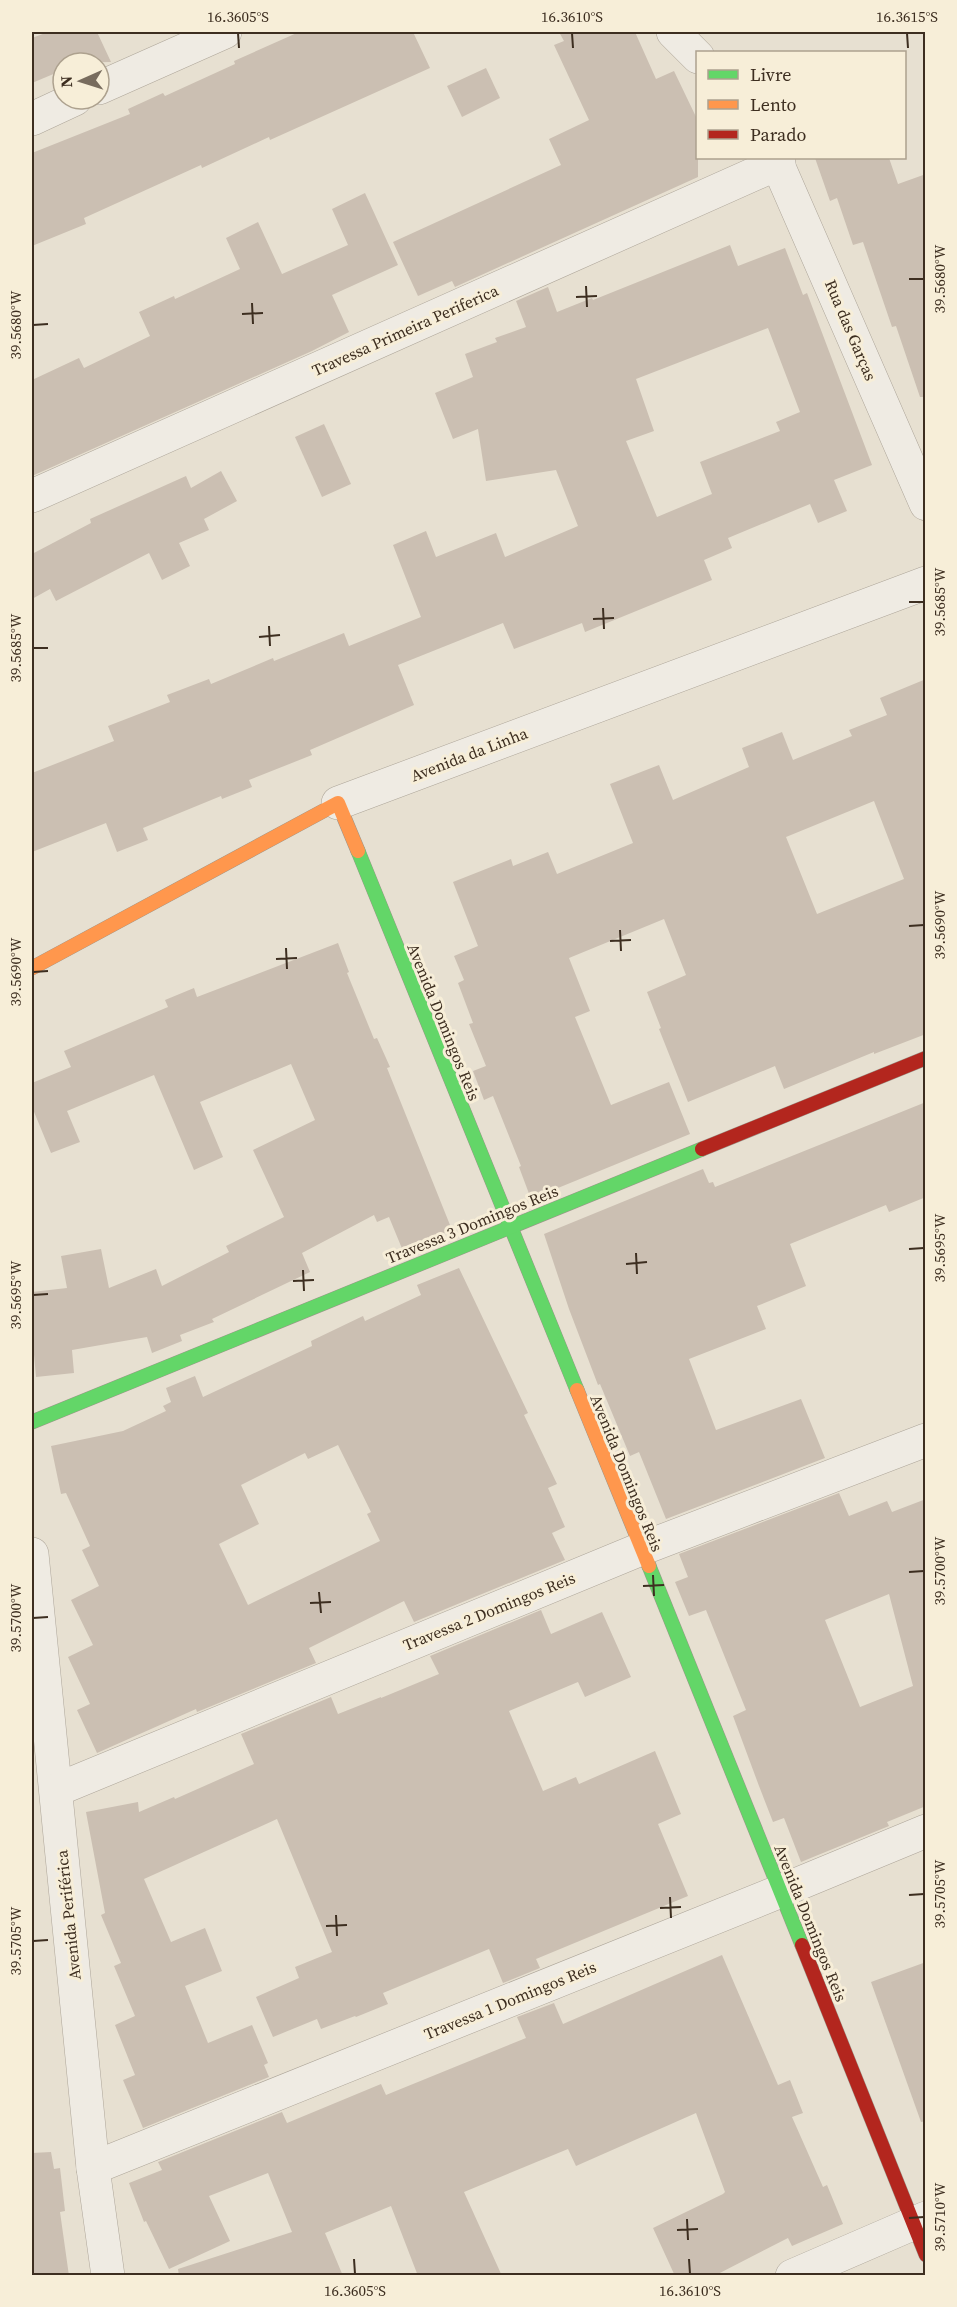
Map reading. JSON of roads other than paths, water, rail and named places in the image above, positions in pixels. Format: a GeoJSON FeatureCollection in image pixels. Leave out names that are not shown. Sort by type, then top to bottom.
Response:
{"type":"FeatureCollection","features":[{"type":"Feature","properties":{"kind":"street"},"geometry":{"type":"LineString","coordinates":[[111,83],[225,32]]}},
{"type":"Feature","properties":{"kind":"street"},"geometry":{"type":"LineString","coordinates":[[673,32],[696,55]]}},
{"type":"Feature","properties":{"kind":"street"},"geometry":{"type":"LineString","coordinates":[[32,119],[51,110]]}},
{"type":"Feature","properties":{"kind":"street","name":"Travessa Primeira Periferica"},"geometry":{"type":"LineString","coordinates":[[32,496],[777,160]]}},
{"type":"Feature","properties":{"kind":"street","name":"Rua das Garças"},"geometry":{"type":"LineString","coordinates":[[777,160],[926,504]]}},
{"type":"Feature","properties":{"kind":"street","name":"Avenida da Linha"},"geometry":{"type":"LineString","coordinates":[[32,968],[338,803],[926,583]]}},
{"type":"Feature","properties":{"kind":"street","name":"Avenida Domingos Reis"},"geometry":{"type":"LineString","coordinates":[[338,803],[640,1549],[919,2221],[926,2255]]}},
{"type":"Feature","properties":{"kind":"street","name":"Travessa 3 Domingos Reis"},"geometry":{"type":"LineString","coordinates":[[32,1422],[926,1058]]}},
{"type":"Feature","properties":{"kind":"street","name":"Travessa 2 Domingos Reis"},"geometry":{"type":"LineString","coordinates":[[56,1790],[640,1549],[926,1440]]}},
{"type":"Feature","properties":{"kind":"street","name":"Avenida Periférica"},"geometry":{"type":"LineString","coordinates":[[32,1554],[93,2168],[108,2276]]}},
{"type":"Feature","properties":{"kind":"street","name":"Travessa 1 Domingos Reis"},"geometry":{"type":"LineString","coordinates":[[93,2168],[781,1892],[926,1831]]}},
{"type":"Feature","properties":{"kind":"street"},"geometry":{"type":"LineString","coordinates":[[792,2276],[919,2221]]}}]}
